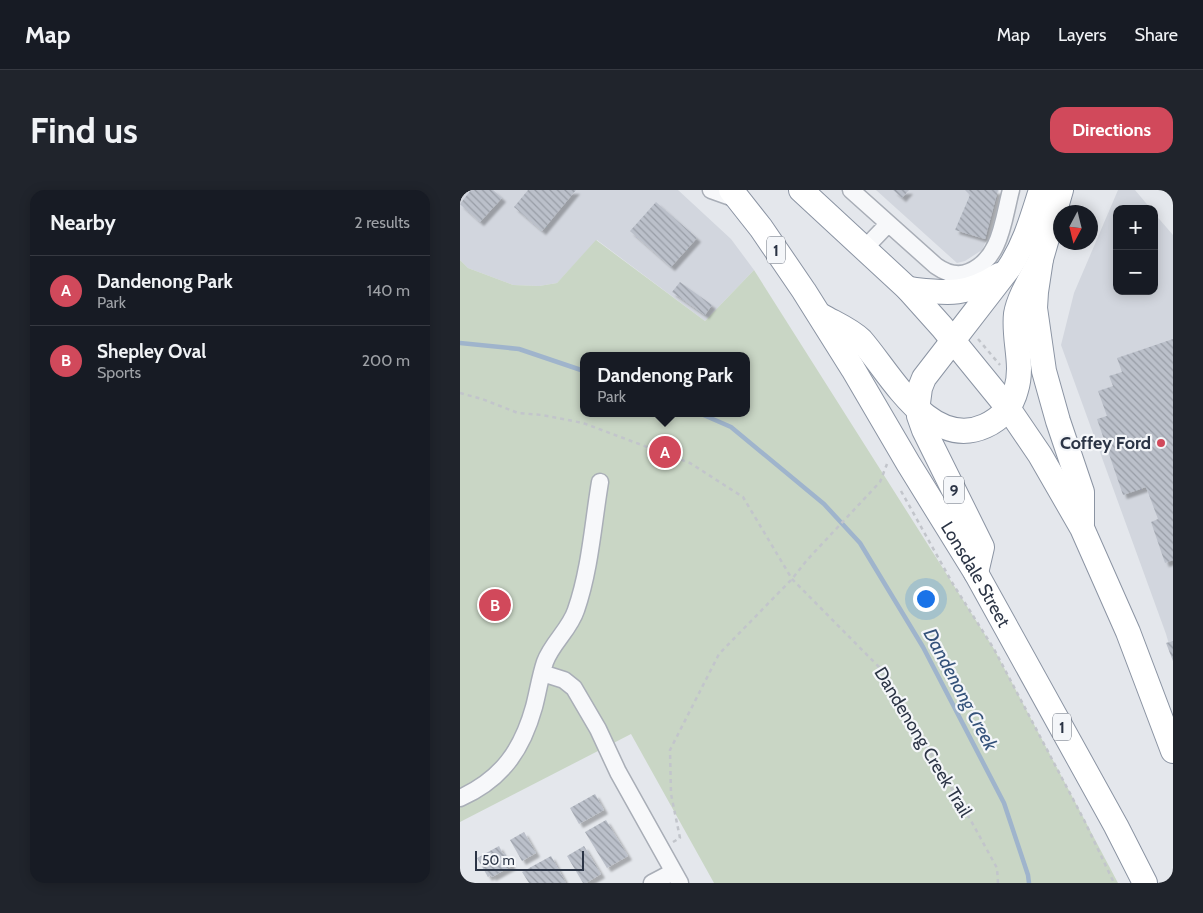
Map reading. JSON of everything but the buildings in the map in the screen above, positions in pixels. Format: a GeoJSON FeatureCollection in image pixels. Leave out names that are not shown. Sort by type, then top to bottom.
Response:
{"type":"FeatureCollection","features":[{"type":"Feature","properties":{"kind":"highway","name":"9"},"geometry":{"type":"LineString","coordinates":[[976,573],[982,547],[924,430],[918,408],[919,392],[924,378],[1009,268],[1026,240],[1041,190]]}},
{"type":"Feature","properties":{"kind":"highway"},"geometry":{"type":"LineString","coordinates":[[1061,190],[1041,259],[1035,300],[1039,344],[1044,371],[1058,421],[1082,492],[1082,528]]}},
{"type":"Feature","properties":{"kind":"highway"},"geometry":{"type":"LineString","coordinates":[[802,191],[908,290],[1008,408],[1051,470],[1082,528],[1128,632],[1173,752]]}},
{"type":"Feature","properties":{"kind":"highway","name":"Lonsdale Street"},"geometry":{"type":"LineString","coordinates":[[735,195],[784,261],[818,313],[976,573],[1116,826],[1145,883]]}},
{"type":"Feature","properties":{"kind":"highway"},"geometry":{"type":"LineString","coordinates":[[818,313],[859,338],[884,370],[930,420],[950,429],[966,430],[986,426],[1008,408],[1014,396],[1018,382],[1019,363],[1016,326],[1017,311],[1041,259]]}},
{"type":"Feature","properties":{"kind":"highway"},"geometry":{"type":"LineString","coordinates":[[908,290],[948,293],[966,291],[987,283],[1009,268]]}},
{"type":"Feature","properties":{"kind":"street","name":"Lonsdale Street"},"geometry":{"type":"LineString","coordinates":[[710,190],[735,195]]}},
{"type":"Feature","properties":{"kind":"street"},"geometry":{"type":"LineString","coordinates":[[851,190],[939,269],[953,274],[963,274],[983,264],[992,254],[997,243],[1011,190]]}},
{"type":"Feature","properties":{"kind":"street"},"geometry":{"type":"LineString","coordinates":[[864,249],[888,224]]}},
{"type":"Feature","properties":{"kind":"street"},"geometry":{"type":"LineString","coordinates":[[460,798],[487,783],[513,757],[529,723],[545,660],[576,612],[586,573],[600,482]]}},
{"type":"Feature","properties":{"kind":"street"},"geometry":{"type":"LineString","coordinates":[[542,673],[564,680],[574,688],[598,729],[618,772],[677,877],[652,883]]}},
{"type":"Feature","properties":{"kind":"path","name":"Dandenong Creek Trail"},"geometry":{"type":"LineString","coordinates":[[460,393],[518,413],[583,422],[690,463],[742,497],[792,579],[879,667],[970,819],[996,868],[998,883]]}},
{"type":"Feature","properties":{"kind":"path"},"geometry":{"type":"LineString","coordinates":[[887,465],[891,473]]}},
{"type":"Feature","properties":{"kind":"path"},"geometry":{"type":"LineString","coordinates":[[661,849],[680,838],[672,794],[670,750],[719,654],[792,579],[807,560],[880,482]]}},
{"type":"Feature","properties":{"kind":"path"},"geometry":{"type":"LineString","coordinates":[[901,490],[953,584],[994,649],[1084,820],[1114,883]]}},
{"type":"Feature","properties":{"kind":"shaded area"},"geometry":{"type":"Polygon","coordinates":[[[460,190],[678,190],[731,239],[754,270],[705,321],[597,240],[557,283],[539,286],[513,285],[468,268],[460,260],[460,190]]]}},
{"type":"Feature","properties":{"kind":"shaded area"},"geometry":{"type":"Polygon","coordinates":[[[876,190],[999,190],[987,239],[982,250],[965,261],[957,263],[876,190]]]}},
{"type":"Feature","properties":{"kind":"shaded area"},"geometry":{"type":"Polygon","coordinates":[[[1118,190],[1135,190],[1148,205],[1113,205],[1113,295],[1158,295],[1158,218],[1173,235],[1173,658],[1061,345],[1074,293],[1092,250],[1098,250],[1098,237],[1118,190]]]}},
{"type":"Feature","properties":{"kind":"green space"},"geometry":{"type":"Polygon","coordinates":[[[596,240],[705,321],[754,270],[994,649],[1118,883],[714,883],[631,734],[460,822],[460,260],[468,268],[513,285],[539,286],[557,283],[596,240]]]}},
{"type":"Feature","properties":{"kind":"waterway","name":"Dandenong Creek"},"geometry":{"type":"LineString","coordinates":[[460,343],[519,349],[580,370]]}},
{"type":"Feature","properties":{"kind":"waterway","name":"Dandenong Creek"},"geometry":{"type":"LineString","coordinates":[[708,417],[731,427],[824,504],[860,543],[923,647],[1004,803],[1029,883]]}},
{"type":"Feature","properties":{"kind":"place","name":"Coffey Ford"},"geometry":{"type":"Point","coordinates":[1161,443]}},
{"type":"Feature","properties":{"kind":"place","name":"Dandenong Park"},"geometry":{"type":"Point","coordinates":[665,452]}},
{"type":"Feature","properties":{"kind":"place","name":"Shepley Oval"},"geometry":{"type":"Point","coordinates":[495,605]}}]}
